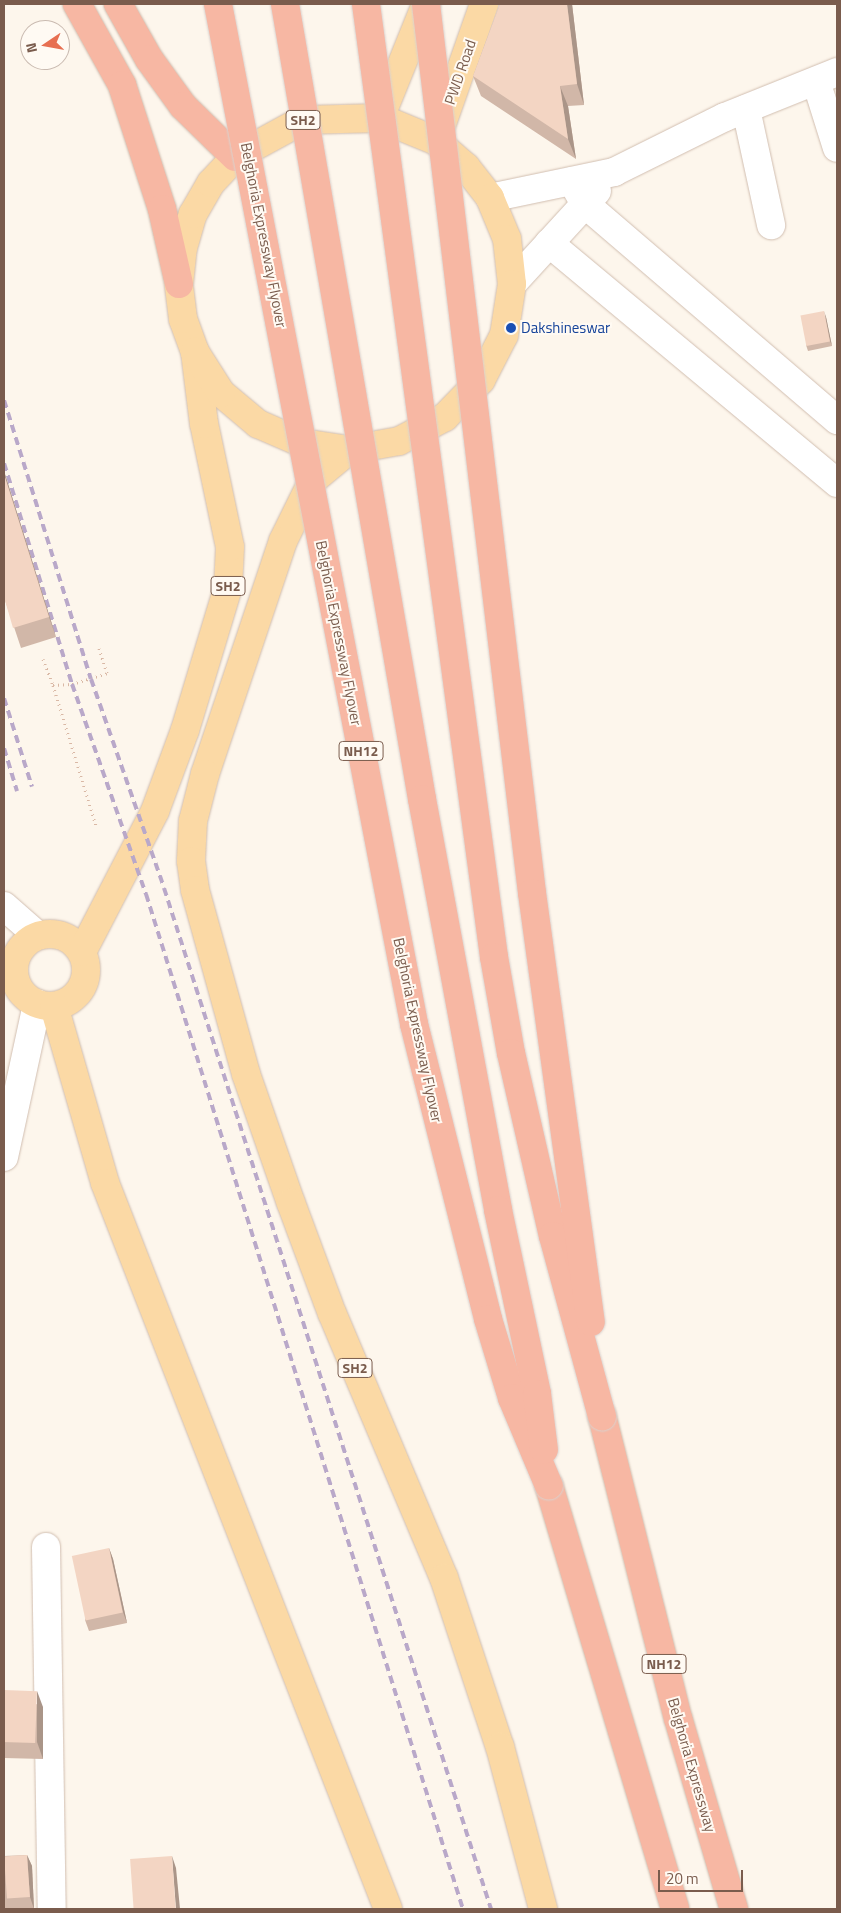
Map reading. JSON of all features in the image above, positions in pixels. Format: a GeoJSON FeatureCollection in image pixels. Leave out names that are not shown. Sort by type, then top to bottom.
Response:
{"type":"FeatureCollection","features":[{"type":"Feature","properties":{"kind":"highway"},"geometry":{"type":"LineString","coordinates":[[77,4],[125,94],[162,209],[179,284]]}},
{"type":"Feature","properties":{"kind":"highway"},"geometry":{"type":"LineString","coordinates":[[118,4],[149,59],[183,106],[235,157]]}},
{"type":"Feature","properties":{"kind":"highway","name":"Belghoria Expressway Flyover"},"geometry":{"type":"LineString","coordinates":[[218,4],[414,1024],[488,1319],[512,1398],[549,1486]]}},
{"type":"Feature","properties":{"kind":"highway"},"geometry":{"type":"LineString","coordinates":[[284,4],[424,809],[498,1210],[537,1394],[549,1486]]}},
{"type":"Feature","properties":{"kind":"highway","name":"NH12"},"geometry":{"type":"LineString","coordinates":[[366,4],[494,957],[511,1053],[553,1236],[602,1416]]}},
{"type":"Feature","properties":{"kind":"highway"},"geometry":{"type":"LineString","coordinates":[[426,4],[532,893],[602,1416]]}},
{"type":"Feature","properties":{"kind":"highway","name":"Belghoria Expressway"},"geometry":{"type":"LineString","coordinates":[[602,1416],[678,1718],[734,1909]]}},
{"type":"Feature","properties":{"kind":"highway","name":"NH12"},"geometry":{"type":"LineString","coordinates":[[549,1486],[675,1909]]}},
{"type":"Feature","properties":{"kind":"main road"},"geometry":{"type":"LineString","coordinates":[[380,118],[426,4]]}},
{"type":"Feature","properties":{"kind":"main road","name":"PWD Road"},"geometry":{"type":"LineString","coordinates":[[436,141],[484,4]]}},
{"type":"Feature","properties":{"kind":"main road","name":"SH2"},"geometry":{"type":"LineString","coordinates":[[380,118],[436,141],[466,166],[490,198],[507,239],[512,284],[500,342],[480,380],[445,417],[399,441],[349,450],[302,443],[258,424],[221,393],[195,352],[183,319],[179,284],[182,248],[193,214],[211,183],[235,157],[303,120],[380,118]]}},
{"type":"Feature","properties":{"kind":"main road","name":"SH2"},"geometry":{"type":"LineString","coordinates":[[82,952],[155,811],[185,730],[228,588],[230,547],[204,424],[195,352]]}},
{"type":"Feature","properties":{"kind":"main road","name":"SH2"},"geometry":{"type":"LineString","coordinates":[[349,450],[313,480],[283,541],[205,774],[193,822],[191,861],[195,890],[246,1074],[332,1314],[444,1578],[500,1747],[543,1909]]}},
{"type":"Feature","properties":{"kind":"main road"},"geometry":{"type":"LineString","coordinates":[[155,811],[193,822]]}},
{"type":"Feature","properties":{"kind":"main road"},"geometry":{"type":"LineString","coordinates":[[54,933],[71,939],[82,952],[87,969],[83,986],[71,1000],[46,1005],[23,994],[14,979],[14,961],[22,946],[36,935],[54,933]]}},
{"type":"Feature","properties":{"kind":"main road"},"geometry":{"type":"LineString","coordinates":[[46,1005],[105,1183],[388,1909]]}},
{"type":"Feature","properties":{"kind":"street"},"geometry":{"type":"LineString","coordinates":[[490,198],[614,172],[746,109],[826,77],[837,148]]}},
{"type":"Feature","properties":{"kind":"street"},"geometry":{"type":"LineString","coordinates":[[746,109],[771,225]]}},
{"type":"Feature","properties":{"kind":"street"},"geometry":{"type":"LineString","coordinates":[[512,284],[614,172]]}},
{"type":"Feature","properties":{"kind":"street"},"geometry":{"type":"LineString","coordinates":[[572,181],[585,204],[837,420]]}},
{"type":"Feature","properties":{"kind":"street"},"geometry":{"type":"LineString","coordinates":[[550,243],[837,483]]}},
{"type":"Feature","properties":{"kind":"street"},"geometry":{"type":"LineString","coordinates":[[4,906],[36,935]]}},
{"type":"Feature","properties":{"kind":"street"},"geometry":{"type":"LineString","coordinates":[[4,1157],[12,1088],[46,1005]]}},
{"type":"Feature","properties":{"kind":"street"},"geometry":{"type":"LineString","coordinates":[[46,1547],[52,1909]]}},
{"type":"Feature","properties":{"kind":"path"},"geometry":{"type":"LineString","coordinates":[[53,685],[72,684],[107,673],[99,648]]}},
{"type":"Feature","properties":{"kind":"path"},"geometry":{"type":"LineString","coordinates":[[44,659],[96,826]]}},
{"type":"Feature","properties":{"kind":"building"},"geometry":{"type":"Polygon","coordinates":[[[500,4],[567,4],[577,84],[560,86],[568,139],[473,76],[500,4]]]}},
{"type":"Feature","properties":{"kind":"building"},"geometry":{"type":"Polygon","coordinates":[[[824,311],[830,341],[806,346],[800,316],[824,311]]]}},
{"type":"Feature","properties":{"kind":"building"},"geometry":{"type":"Polygon","coordinates":[[[4,474],[49,617],[13,628],[4,597],[4,474]]]}},
{"type":"Feature","properties":{"kind":"building"},"geometry":{"type":"Polygon","coordinates":[[[109,1548],[123,1613],[86,1620],[72,1556],[109,1548]]]}},
{"type":"Feature","properties":{"kind":"building"},"geometry":{"type":"Polygon","coordinates":[[[4,1690],[37,1691],[35,1743],[4,1742],[4,1690]]]}},
{"type":"Feature","properties":{"kind":"building"},"geometry":{"type":"Polygon","coordinates":[[[27,1855],[30,1897],[7,1899],[4,1857],[27,1855]]]}},
{"type":"Feature","properties":{"kind":"building"},"geometry":{"type":"Polygon","coordinates":[[[172,1856],[176,1909],[134,1909],[130,1859],[172,1856]]]}},
{"type":"Feature","properties":{"kind":"railway"},"geometry":{"type":"LineString","coordinates":[[4,400],[91,679],[164,888],[491,1909]]}},
{"type":"Feature","properties":{"kind":"railway"},"geometry":{"type":"LineString","coordinates":[[4,463],[72,684],[146,894],[463,1909]]}},
{"type":"Feature","properties":{"kind":"railway"},"geometry":{"type":"LineString","coordinates":[[4,698],[32,787]]}},
{"type":"Feature","properties":{"kind":"railway"},"geometry":{"type":"LineString","coordinates":[[4,748],[17,791]]}},
{"type":"Feature","properties":{"kind":"place","name":"Dakshineswar"},"geometry":{"type":"Point","coordinates":[511,328]}}]}
